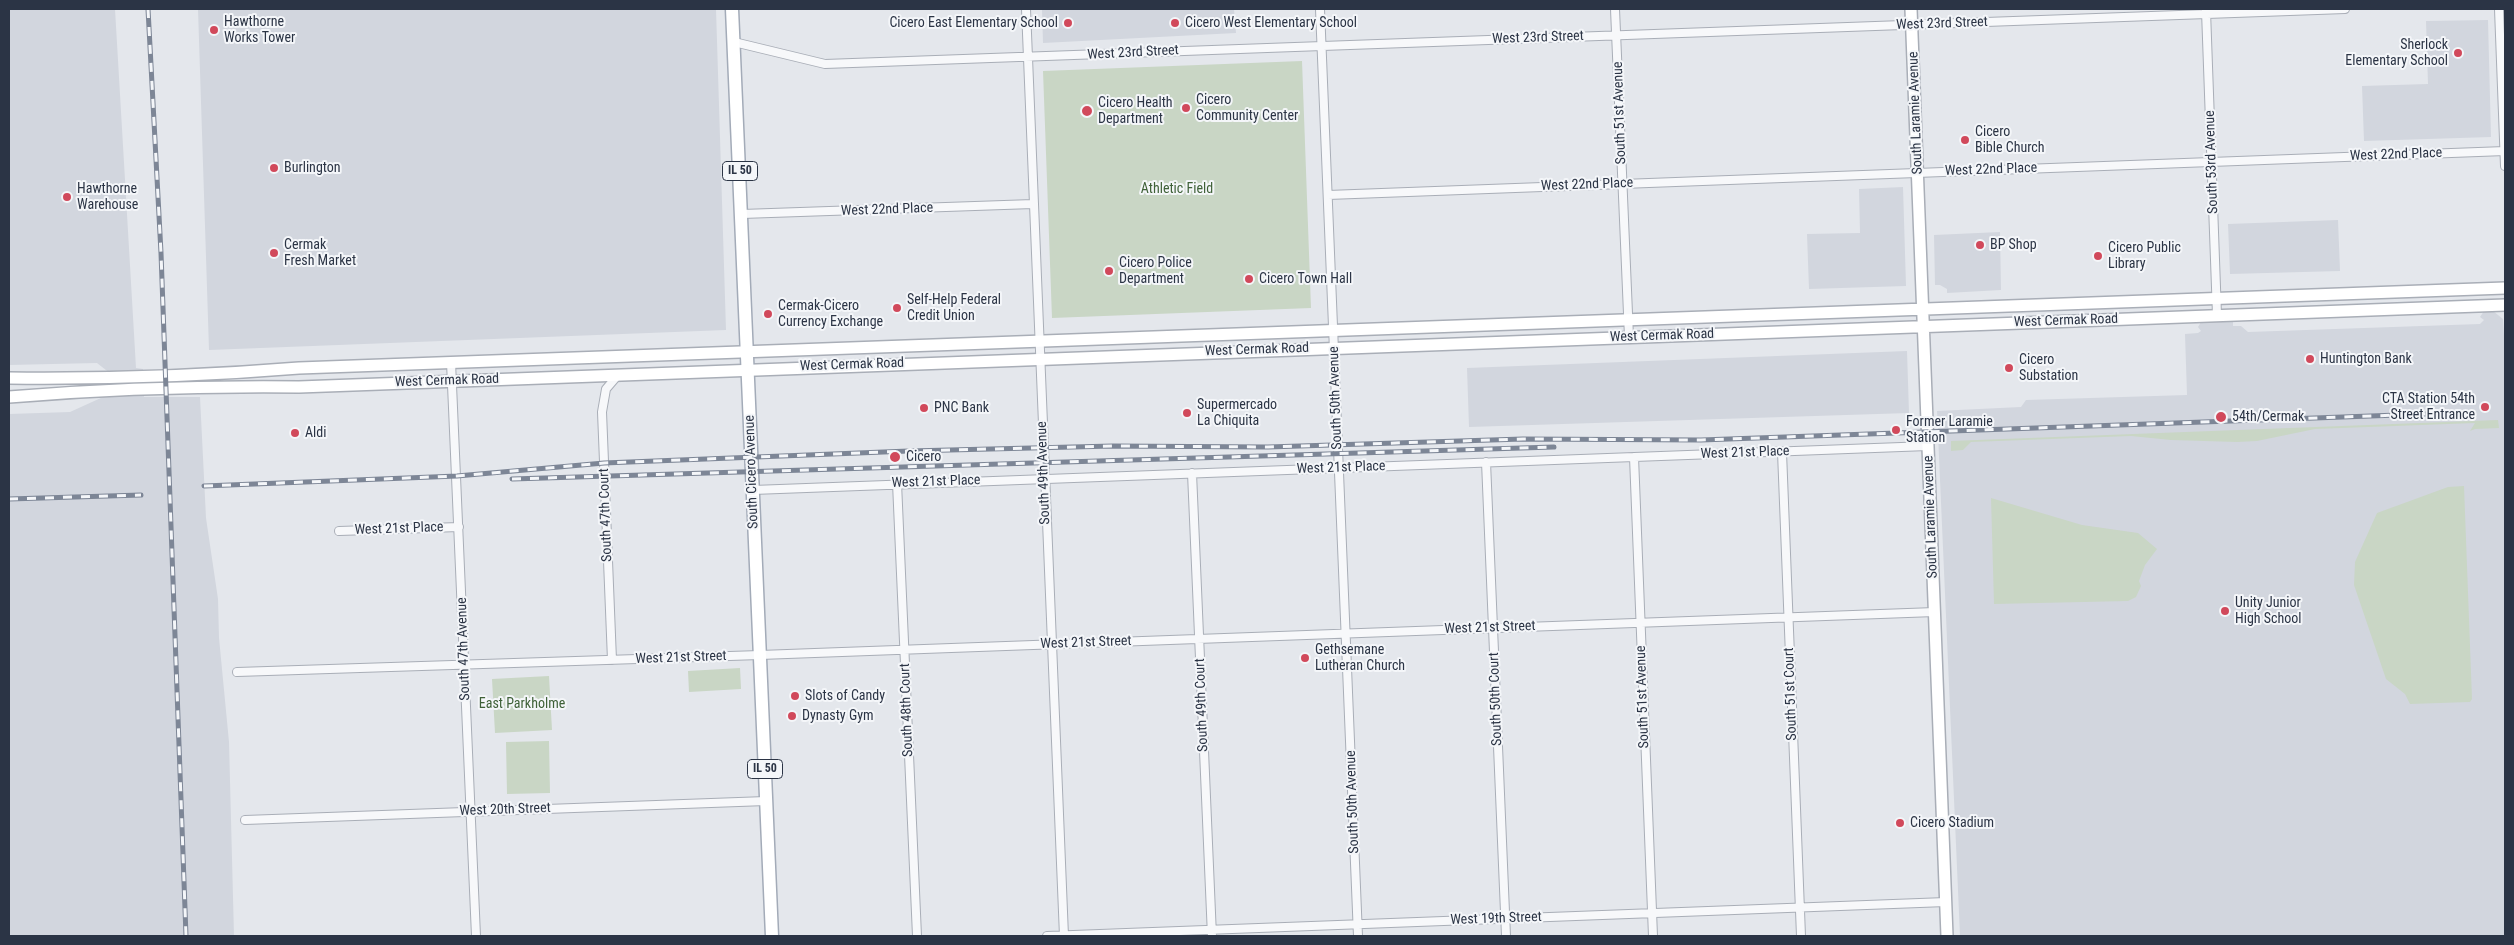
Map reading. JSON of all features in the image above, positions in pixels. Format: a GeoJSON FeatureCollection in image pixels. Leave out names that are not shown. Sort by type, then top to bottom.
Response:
{"type":"FeatureCollection","features":[{"type":"Feature","properties":{"kind":"main road","name":"South Cicero Avenue"},"geometry":{"type":"LineString","coordinates":[[732,9],[772,936]]}},
{"type":"Feature","properties":{"kind":"main road","name":"South Laramie Avenue"},"geometry":{"type":"LineString","coordinates":[[1911,9],[1947,936]]}},
{"type":"Feature","properties":{"kind":"main road","name":"West Cermak Road"},"geometry":{"type":"LineString","coordinates":[[9,378],[125,378],[214,375],[300,368],[451,362],[2505,288]]}},
{"type":"Feature","properties":{"kind":"main road","name":"West Cermak Road"},"geometry":{"type":"LineString","coordinates":[[9,397],[93,390],[213,386],[299,386],[618,375],[2505,305]]}},
{"type":"Feature","properties":{"kind":"street","name":"South 49th Avenue"},"geometry":{"type":"LineString","coordinates":[[1026,9],[1038,342],[1064,936]]}},
{"type":"Feature","properties":{"kind":"street","name":"South 50th Avenue"},"geometry":{"type":"LineString","coordinates":[[1320,9],[1358,936]]}},
{"type":"Feature","properties":{"kind":"street","name":"South 51st Avenue"},"geometry":{"type":"LineString","coordinates":[[1615,9],[1629,337]]}},
{"type":"Feature","properties":{"kind":"street","name":"West 23rd Street"},"geometry":{"type":"LineString","coordinates":[[734,42],[825,64],[1912,25],[2206,11],[2344,9]]}},
{"type":"Feature","properties":{"kind":"street"},"geometry":{"type":"LineString","coordinates":[[2499,9],[2505,166]]}},
{"type":"Feature","properties":{"kind":"street","name":"South 53rd Avenue"},"geometry":{"type":"LineString","coordinates":[[2206,11],[2218,315]]}},
{"type":"Feature","properties":{"kind":"street","name":"West 22nd Place"},"geometry":{"type":"LineString","coordinates":[[1328,194],[2505,151]]}},
{"type":"Feature","properties":{"kind":"street","name":"West 22nd Place"},"geometry":{"type":"LineString","coordinates":[[742,214],[1033,204]]}},
{"type":"Feature","properties":{"kind":"street","name":"South 47th Avenue"},"geometry":{"type":"LineString","coordinates":[[451,362],[476,936]]}},
{"type":"Feature","properties":{"kind":"street","name":"South 47th Court"},"geometry":{"type":"LineString","coordinates":[[612,660],[602,412],[606,390],[618,375]]}},
{"type":"Feature","properties":{"kind":"street","name":"West 21st Place"},"geometry":{"type":"LineString","coordinates":[[753,490],[897,483],[1928,446]]}},
{"type":"Feature","properties":{"kind":"street","name":"South 51st Court"},"geometry":{"type":"LineString","coordinates":[[1782,452],[1801,936]]}},
{"type":"Feature","properties":{"kind":"street","name":"South 51st Avenue"},"geometry":{"type":"LineString","coordinates":[[1634,457],[1653,936]]}},
{"type":"Feature","properties":{"kind":"street","name":"South 50th Court"},"geometry":{"type":"LineString","coordinates":[[1486,462],[1506,936]]}},
{"type":"Feature","properties":{"kind":"street","name":"South 49th Court"},"geometry":{"type":"LineString","coordinates":[[1192,473],[1212,933]]}},
{"type":"Feature","properties":{"kind":"street","name":"South 48th Court"},"geometry":{"type":"LineString","coordinates":[[897,483],[917,936]]}},
{"type":"Feature","properties":{"kind":"street","name":"West 21st Place"},"geometry":{"type":"LineString","coordinates":[[339,532],[459,527]]}},
{"type":"Feature","properties":{"kind":"street","name":"West 21st Street"},"geometry":{"type":"LineString","coordinates":[[237,672],[760,656],[1935,612]]}},
{"type":"Feature","properties":{"kind":"street","name":"West 20th Street"},"geometry":{"type":"LineString","coordinates":[[245,820],[766,801]]}},
{"type":"Feature","properties":{"kind":"street","name":"West 19th Street"},"geometry":{"type":"LineString","coordinates":[[1047,936],[1212,933],[1358,924],[1946,902]]}},
{"type":"Feature","properties":{"kind":"shaded area","name":"Hawthorne Warehouse"},"geometry":{"type":"Polygon","coordinates":[[[9,9],[115,9],[136,368],[143,369],[143,374],[111,374],[97,363],[9,365],[9,9]]]}},
{"type":"Feature","properties":{"kind":"shaded area"},"geometry":{"type":"Polygon","coordinates":[[[198,9],[716,9],[726,330],[209,350],[198,9]]]}},
{"type":"Feature","properties":{"kind":"shaded area"},"geometry":{"type":"Polygon","coordinates":[[[1042,9],[1234,9],[1236,33],[1043,43],[1042,9]]]}},
{"type":"Feature","properties":{"kind":"shaded area","name":"Sherlock Elementary School"},"geometry":{"type":"Polygon","coordinates":[[[2488,20],[2491,137],[2364,141],[2362,86],[2428,84],[2426,21],[2488,20]]]}},
{"type":"Feature","properties":{"kind":"shaded area"},"geometry":{"type":"Polygon","coordinates":[[[1903,187],[1906,286],[1809,289],[1807,234],[1860,233],[1859,189],[1903,187]]]}},
{"type":"Feature","properties":{"kind":"shaded area"},"geometry":{"type":"Polygon","coordinates":[[[2338,220],[2340,271],[2230,274],[2228,224],[2338,220]]]}},
{"type":"Feature","properties":{"kind":"shaded area"},"geometry":{"type":"Polygon","coordinates":[[[2000,232],[2001,290],[1947,293],[1947,289],[1940,285],[1935,285],[1934,235],[2000,232]]]}},
{"type":"Feature","properties":{"kind":"shaded area","name":"Unity Junior High School"},"geometry":{"type":"Polygon","coordinates":[[[2484,311],[2493,311],[2503,319],[2505,351],[2505,936],[1960,936],[1937,411],[2021,407],[2026,400],[2187,395],[2185,334],[2201,331],[2198,327],[2201,322],[2233,321],[2233,326],[2241,326],[2248,332],[2480,324],[2484,320],[2480,317],[2484,311]]]}},
{"type":"Feature","properties":{"kind":"shaded area"},"geometry":{"type":"Polygon","coordinates":[[[1907,351],[1909,413],[1469,427],[1467,368],[1907,351]]]}},
{"type":"Feature","properties":{"kind":"shaded area"},"geometry":{"type":"Polygon","coordinates":[[[143,392],[144,397],[200,397],[206,518],[218,599],[219,638],[229,742],[234,936],[9,936],[9,414],[70,412],[103,397],[143,392]]]}},
{"type":"Feature","properties":{"kind":"green space","name":"Athletic Field"},"geometry":{"type":"Polygon","coordinates":[[[1302,61],[1311,308],[1052,318],[1043,71],[1302,61]]]}},
{"type":"Feature","properties":{"kind":"green space"},"geometry":{"type":"Polygon","coordinates":[[[2498,420],[2499,428],[2470,431],[2475,423],[2315,429],[2257,441],[2237,442],[2171,440],[2131,436],[1971,442],[1963,450],[1951,451],[1951,441],[2498,420]]]}},
{"type":"Feature","properties":{"kind":"green space"},"geometry":{"type":"Polygon","coordinates":[[[2464,486],[2472,699],[2470,702],[2410,704],[2405,694],[2386,679],[2354,585],[2355,562],[2377,513],[2448,487],[2464,486]]]}},
{"type":"Feature","properties":{"kind":"green space"},"geometry":{"type":"Polygon","coordinates":[[[1991,498],[2082,525],[2138,533],[2157,549],[2145,565],[2139,581],[2141,586],[2136,597],[2128,601],[1994,604],[1991,498]]]}},
{"type":"Feature","properties":{"kind":"green space"},"geometry":{"type":"Polygon","coordinates":[[[740,668],[741,689],[689,692],[688,671],[740,668]]]}},
{"type":"Feature","properties":{"kind":"green space","name":"East Parkholme"},"geometry":{"type":"Polygon","coordinates":[[[549,676],[552,730],[495,733],[492,679],[549,676]]]}},
{"type":"Feature","properties":{"kind":"green space","name":"East Parkholme"},"geometry":{"type":"Polygon","coordinates":[[[549,741],[550,793],[507,794],[506,742],[549,741]]]}},
{"type":"Feature","properties":{"kind":"railway"},"geometry":{"type":"LineString","coordinates":[[148,9],[161,253],[186,936]]}},
{"type":"Feature","properties":{"kind":"railway"},"geometry":{"type":"LineString","coordinates":[[204,486],[457,476],[604,463],[909,451],[1113,446],[1268,447],[1523,439],[1701,440],[2454,413]]}},
{"type":"Feature","properties":{"kind":"railway"},"geometry":{"type":"LineString","coordinates":[[512,479],[1554,447]]}},
{"type":"Feature","properties":{"kind":"railway"},"geometry":{"type":"LineString","coordinates":[[9,499],[141,495]]}},
{"type":"Feature","properties":{"kind":"place","name":"Cicero East Elementary School"},"geometry":{"type":"Point","coordinates":[1068,23]}},
{"type":"Feature","properties":{"kind":"place","name":"Cicero West Elementary School"},"geometry":{"type":"Point","coordinates":[1175,23]}},
{"type":"Feature","properties":{"kind":"place","name":"Hawthorne Works Tower"},"geometry":{"type":"Point","coordinates":[214,30]}},
{"type":"Feature","properties":{"kind":"place","name":"Sherlock Elementary School"},"geometry":{"type":"Point","coordinates":[2458,53]}},
{"type":"Feature","properties":{"kind":"place","name":"Cicero Community Center"},"geometry":{"type":"Point","coordinates":[1186,108]}},
{"type":"Feature","properties":{"kind":"place","name":"Cicero Health Department"},"geometry":{"type":"Point","coordinates":[1087,111]}},
{"type":"Feature","properties":{"kind":"place","name":"Cicero Bible Church"},"geometry":{"type":"Point","coordinates":[1965,140]}},
{"type":"Feature","properties":{"kind":"place","name":"Burlington"},"geometry":{"type":"Point","coordinates":[274,168]}},
{"type":"Feature","properties":{"kind":"place","name":"Hawthorne Warehouse"},"geometry":{"type":"Point","coordinates":[67,197]}},
{"type":"Feature","properties":{"kind":"place","name":"BP Shop"},"geometry":{"type":"Point","coordinates":[1980,245]}},
{"type":"Feature","properties":{"kind":"place","name":"Cermak Fresh Market"},"geometry":{"type":"Point","coordinates":[274,253]}},
{"type":"Feature","properties":{"kind":"place","name":"Cicero Public Library"},"geometry":{"type":"Point","coordinates":[2098,256]}},
{"type":"Feature","properties":{"kind":"place","name":"Cicero Police Department"},"geometry":{"type":"Point","coordinates":[1109,271]}},
{"type":"Feature","properties":{"kind":"place","name":"Cicero Town Hall"},"geometry":{"type":"Point","coordinates":[1249,279]}},
{"type":"Feature","properties":{"kind":"place","name":"Self-Help Federal Credit Union"},"geometry":{"type":"Point","coordinates":[897,308]}},
{"type":"Feature","properties":{"kind":"place","name":"Cermak-Cicero Currency Exchange"},"geometry":{"type":"Point","coordinates":[768,314]}},
{"type":"Feature","properties":{"kind":"place","name":"Huntington Bank"},"geometry":{"type":"Point","coordinates":[2310,359]}},
{"type":"Feature","properties":{"kind":"place","name":"Cicero Substation"},"geometry":{"type":"Point","coordinates":[2009,368]}},
{"type":"Feature","properties":{"kind":"place","name":"CTA Station 54th Street Entrance"},"geometry":{"type":"Point","coordinates":[2485,407]}},
{"type":"Feature","properties":{"kind":"place","name":"PNC Bank"},"geometry":{"type":"Point","coordinates":[924,408]}},
{"type":"Feature","properties":{"kind":"place","name":"Supermercado La Chiquita"},"geometry":{"type":"Point","coordinates":[1187,413]}},
{"type":"Feature","properties":{"kind":"place","name":"54th/Cermak"},"geometry":{"type":"Point","coordinates":[2221,417]}},
{"type":"Feature","properties":{"kind":"place","name":"Former Laramie Station"},"geometry":{"type":"Point","coordinates":[1896,430]}},
{"type":"Feature","properties":{"kind":"place","name":"Aldi"},"geometry":{"type":"Point","coordinates":[295,433]}},
{"type":"Feature","properties":{"kind":"place","name":"Cicero"},"geometry":{"type":"Point","coordinates":[895,457]}},
{"type":"Feature","properties":{"kind":"place","name":"Unity Junior High School"},"geometry":{"type":"Point","coordinates":[2225,611]}},
{"type":"Feature","properties":{"kind":"place","name":"Gethsemane Lutheran Church"},"geometry":{"type":"Point","coordinates":[1305,658]}},
{"type":"Feature","properties":{"kind":"place","name":"Slots of Candy"},"geometry":{"type":"Point","coordinates":[795,696]}},
{"type":"Feature","properties":{"kind":"place","name":"Dynasty Gym"},"geometry":{"type":"Point","coordinates":[792,716]}},
{"type":"Feature","properties":{"kind":"place","name":"Cicero Stadium"},"geometry":{"type":"Point","coordinates":[1900,823]}}]}
